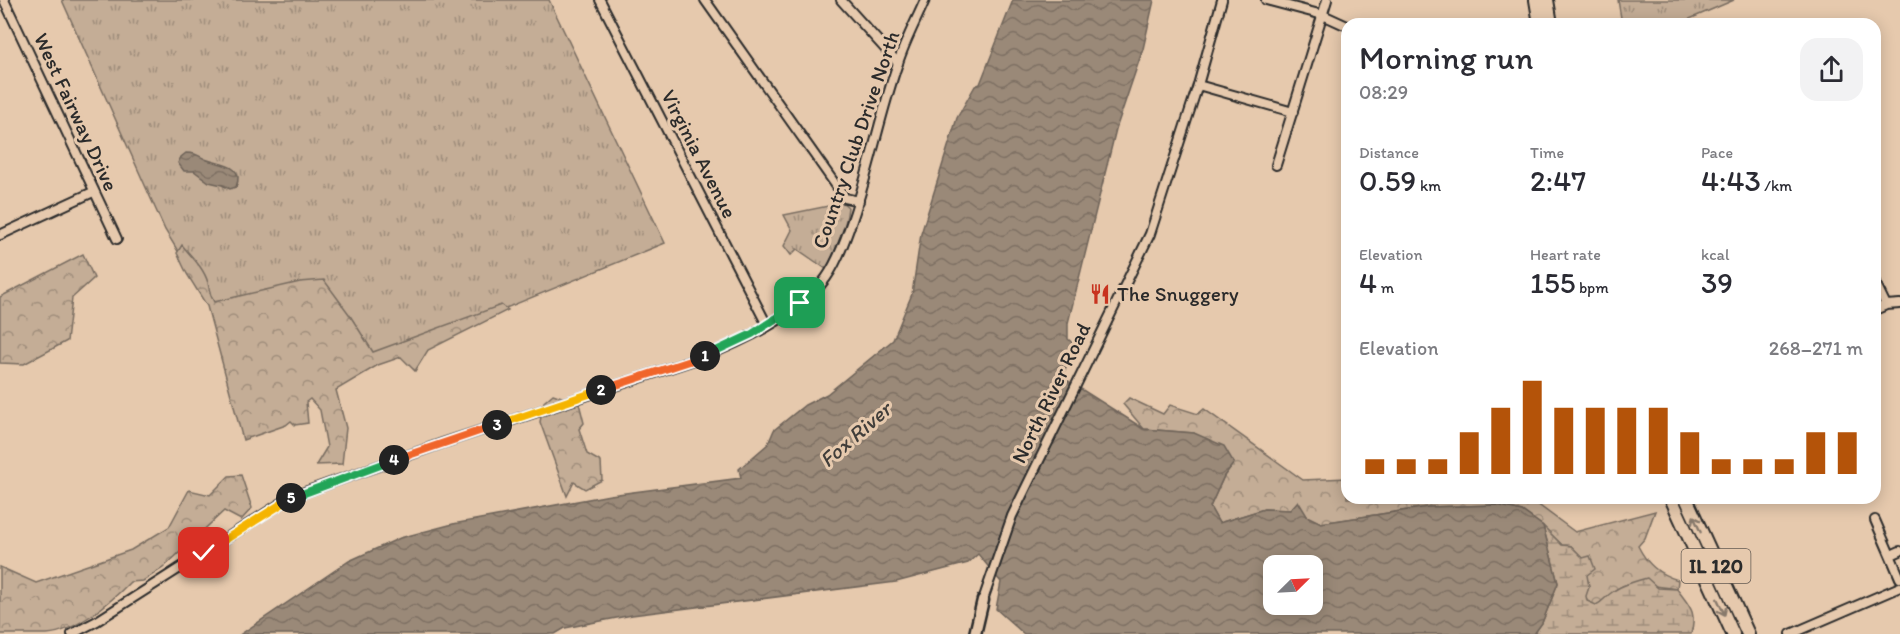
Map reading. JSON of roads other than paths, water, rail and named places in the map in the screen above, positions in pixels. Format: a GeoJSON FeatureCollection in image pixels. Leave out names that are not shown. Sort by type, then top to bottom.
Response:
{"type":"FeatureCollection","features":[{"type":"Feature","properties":{"kind":"main road"},"geometry":{"type":"LineString","coordinates":[[1536,0],[1539,18]]}},
{"type":"Feature","properties":{"kind":"main road"},"geometry":{"type":"LineString","coordinates":[[1547,0],[1550,18]]}},
{"type":"Feature","properties":{"kind":"main road","name":"IL 120"},"geometry":{"type":"LineString","coordinates":[[1674,504],[1733,634]]}},
{"type":"Feature","properties":{"kind":"main road","name":"IL 120"},"geometry":{"type":"LineString","coordinates":[[1689,504],[1748,634]]}},
{"type":"Feature","properties":{"kind":"street","name":"West Fairway Drive"},"geometry":{"type":"LineString","coordinates":[[4,0],[117,239]]}},
{"type":"Feature","properties":{"kind":"street","name":"Virginia Avenue"},"geometry":{"type":"LineString","coordinates":[[600,0],[767,325]]}},
{"type":"Feature","properties":{"kind":"street"},"geometry":{"type":"LineString","coordinates":[[705,0],[845,198],[860,201]]}},
{"type":"Feature","properties":{"kind":"street"},"geometry":{"type":"LineString","coordinates":[[841,0],[898,63]]}},
{"type":"Feature","properties":{"kind":"street","name":"Country Club Drive North"},"geometry":{"type":"LineString","coordinates":[[72,634],[97,621],[291,497],[443,443],[724,349],[800,303],[826,278],[840,251],[860,201],[898,63],[925,0]]}},
{"type":"Feature","properties":{"kind":"street","name":"North River Road"},"geometry":{"type":"LineString","coordinates":[[975,634],[983,600],[1012,516],[1150,234],[1198,85],[1222,0]]}},
{"type":"Feature","properties":{"kind":"street"},"geometry":{"type":"LineString","coordinates":[[1266,0],[1323,15],[1341,23]]}},
{"type":"Feature","properties":{"kind":"street"},"geometry":{"type":"LineString","coordinates":[[1276,165],[1327,0]]}},
{"type":"Feature","properties":{"kind":"street"},"geometry":{"type":"LineString","coordinates":[[1198,85],[1293,112]]}},
{"type":"Feature","properties":{"kind":"street"},"geometry":{"type":"LineString","coordinates":[[0,235],[93,192]]}},
{"type":"Feature","properties":{"kind":"street"},"geometry":{"type":"LineString","coordinates":[[1881,295],[1886,305]]}},
{"type":"Feature","properties":{"kind":"street"},"geometry":{"type":"LineString","coordinates":[[1881,307],[1900,304]]}},
{"type":"Feature","properties":{"kind":"street"},"geometry":{"type":"LineString","coordinates":[[1875,520],[1900,579]]}},
{"type":"Feature","properties":{"kind":"street"},"geometry":{"type":"LineString","coordinates":[[1891,555],[1900,551]]}},
{"type":"Feature","properties":{"kind":"street"},"geometry":{"type":"LineString","coordinates":[[1791,634],[1900,587]]}},
{"type":"Feature","properties":{"kind":"water","name":"Fox River"},"geometry":{"type":"Polygon","coordinates":[[[1013,0],[1154,0],[1143,49],[1116,129],[1068,323],[1068,339],[1075,345],[1062,377],[1144,429],[1194,433],[1224,446],[1234,463],[1224,476],[1210,507],[1219,523],[1264,509],[1290,510],[1298,501],[1307,516],[1321,523],[1428,507],[1497,505],[1522,511],[1543,526],[1558,583],[1542,623],[1534,634],[1024,634],[996,609],[1001,582],[978,554],[968,563],[896,582],[632,615],[565,628],[555,634],[241,634],[349,561],[400,538],[453,524],[610,495],[741,478],[739,469],[768,444],[774,430],[805,405],[827,394],[893,340],[912,294],[921,234],[957,118],[975,86],[980,84],[1013,0]]]}},
{"type":"Feature","properties":{"kind":"water"},"geometry":{"type":"Polygon","coordinates":[[[186,153],[196,154],[234,170],[238,179],[236,187],[230,189],[209,182],[194,171],[184,171],[178,163],[186,153]]]}},
{"type":"Feature","properties":{"kind":"place","name":"The Snuggery"},"geometry":{"type":"Point","coordinates":[1100,294]}}]}
